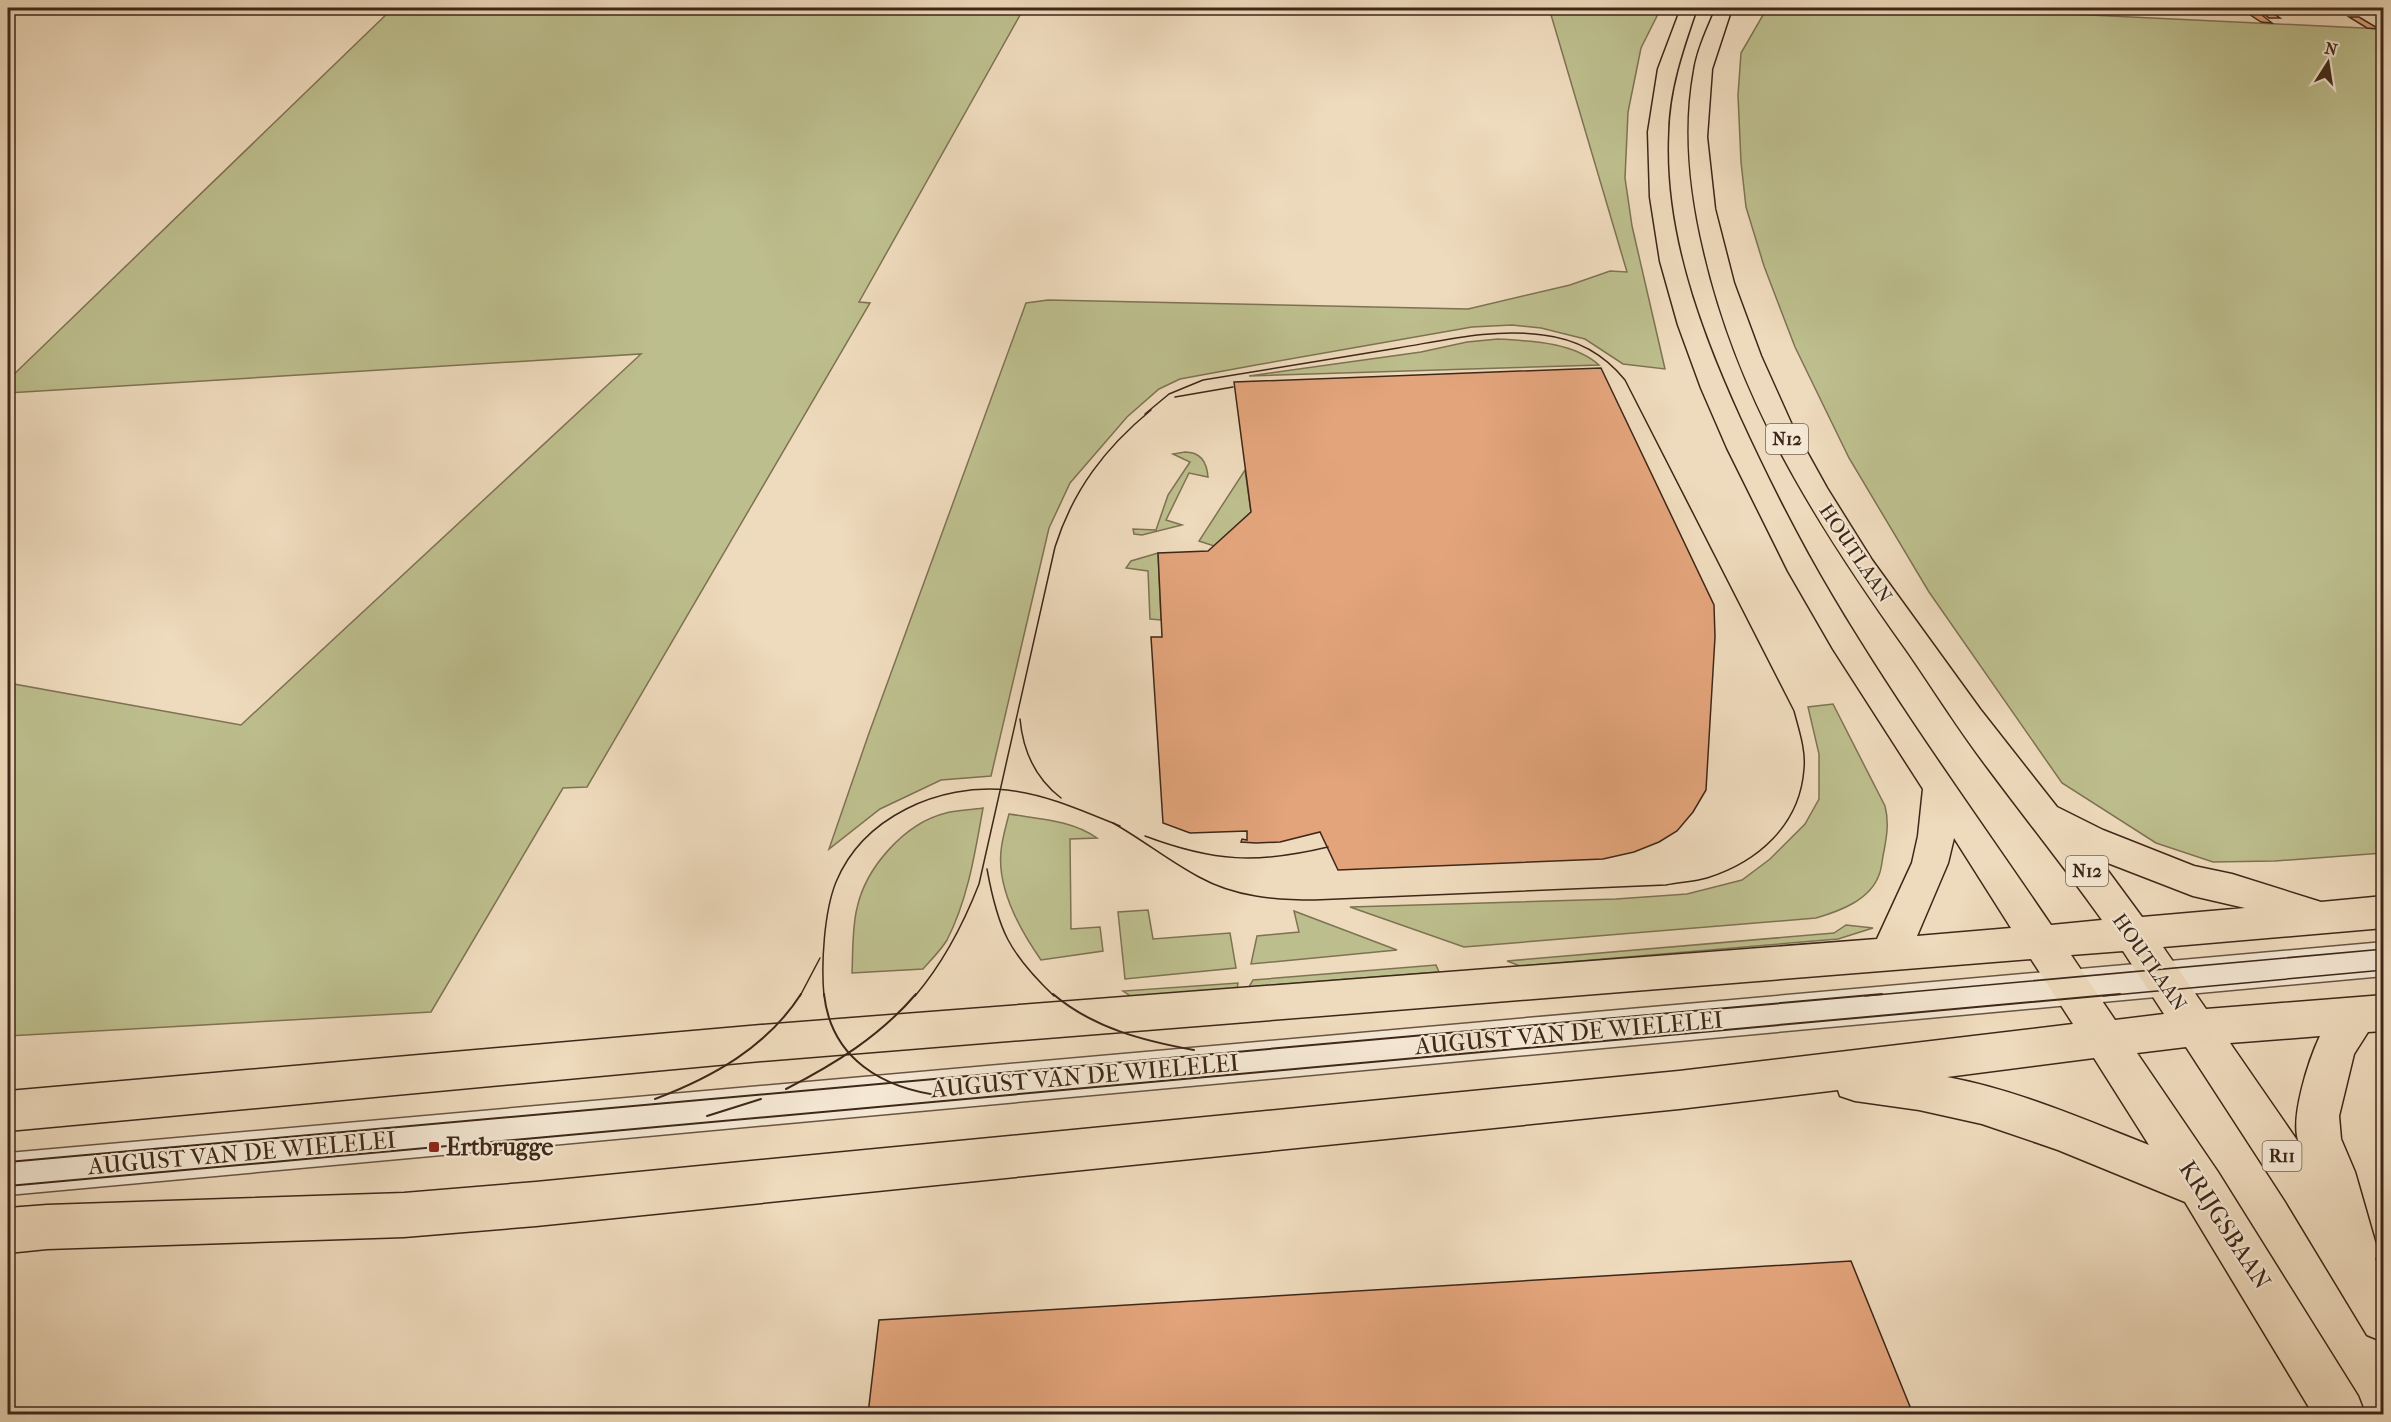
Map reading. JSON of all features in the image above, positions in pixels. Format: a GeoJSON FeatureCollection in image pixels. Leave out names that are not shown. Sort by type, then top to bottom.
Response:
{"type":"FeatureCollection","features":[{"type":"Feature","properties":{"kind":"main road","name":"N12"},"geometry":{"type":"LineString","coordinates":[[1689,8],[1676,38],[1665,73],[1659,114],[1657,155],[1667,238],[1691,328],[1726,419],[1820,603],[2103,1039]]}},
{"type":"Feature","properties":{"kind":"main road","name":"HOUTLAAN"},"geometry":{"type":"LineString","coordinates":[[1724,8],[1710,41],[1701,76],[1697,118],[1701,196],[1712,242],[1738,328],[1777,419],[1804,472],[1846,544],[1968,717],[2095,881],[2196,1028]]}},
{"type":"Feature","properties":{"kind":"main road"},"geometry":{"type":"LineString","coordinates":[[1889,955],[1930,863],[1936,836],[1940,789]]}},
{"type":"Feature","properties":{"kind":"main road"},"geometry":{"type":"LineString","coordinates":[[2041,812],[2090,840],[2151,866],[2193,881],[2232,889],[2323,917]]}},
{"type":"Feature","properties":{"kind":"main road"},"geometry":{"type":"LineString","coordinates":[[8,1111],[761,1043],[1889,955],[2130,932],[2384,912]]}},
{"type":"Feature","properties":{"kind":"main road"},"geometry":{"type":"LineString","coordinates":[[21,1232],[404,1215],[536,1204],[1790,1077],[2196,1028],[2370,1015]]}},
{"type":"Feature","properties":{"kind":"main road"},"geometry":{"type":"LineString","coordinates":[[2370,1015],[2335,1048],[2318,1116],[2319,1139],[2333,1172],[2374,1302]]}},
{"type":"Feature","properties":{"kind":"main road","name":"R11"},"geometry":{"type":"LineString","coordinates":[[2196,1028],[2267,1132],[2374,1302]]}},
{"type":"Feature","properties":{"kind":"main road","name":"KRIJGSBAAN"},"geometry":{"type":"LineString","coordinates":[[2103,1039],[2202,1187],[2285,1318],[2340,1414]]}},
{"type":"Feature","properties":{"kind":"main road"},"geometry":{"type":"LineString","coordinates":[[1790,1077],[1897,1087],[1983,1105],[2080,1139],[2202,1187]]}},
{"type":"Feature","properties":{"kind":"lane","name":"AUGUST VAN DE WIELELEI"},"geometry":{"type":"LineString","coordinates":[[8,1174],[2384,959]]}},
{"type":"Feature","properties":{"kind":"green space"},"geometry":{"type":"Polygon","coordinates":[[[393,8],[1024,8],[859,302],[870,303],[587,787],[563,788],[431,1012],[8,1036],[8,683],[241,725],[641,354],[8,393],[8,380],[393,8]]]}},
{"type":"Feature","properties":{"kind":"green space"},"geometry":{"type":"Polygon","coordinates":[[[1549,8],[1661,8],[1641,48],[1628,112],[1625,178],[1632,226],[1665,369],[1623,364],[1585,339],[1541,328],[1512,325],[1472,327],[1256,365],[1180,379],[1159,389],[1127,417],[1070,483],[1049,528],[991,776],[941,780],[880,809],[829,849],[1026,303],[1048,300],[1468,309],[1570,285],[1610,271],[1627,272],[1549,8]]]}},
{"type":"Feature","properties":{"kind":"green space"},"geometry":{"type":"Polygon","coordinates":[[[1767,8],[1943,8],[2383,29],[2383,853],[2275,861],[2213,862],[2156,843],[2062,783],[1929,592],[1849,458],[1795,347],[1764,266],[1746,207],[1738,95],[1741,53],[1767,8]]]}},
{"type":"Feature","properties":{"kind":"green space"},"geometry":{"type":"Polygon","coordinates":[[[1498,339],[1538,342],[1564,347],[1589,357],[1599,365],[1249,376],[1421,352],[1467,342],[1498,339]]]}},
{"type":"Feature","properties":{"kind":"green space"},"geometry":{"type":"Polygon","coordinates":[[[1191,452],[1202,459],[1208,477],[1189,473],[1166,520],[1182,525],[1142,535],[1134,534],[1133,529],[1156,530],[1168,495],[1190,462],[1173,454],[1191,452]]]}},
{"type":"Feature","properties":{"kind":"green space"},"geometry":{"type":"Polygon","coordinates":[[[1245,470],[1251,512],[1214,546],[1199,541],[1245,470]]]}},
{"type":"Feature","properties":{"kind":"green space"},"geometry":{"type":"Polygon","coordinates":[[[1158,553],[1161,620],[1150,619],[1148,571],[1126,568],[1131,561],[1158,553]]]}},
{"type":"Feature","properties":{"kind":"green space"},"geometry":{"type":"Polygon","coordinates":[[[1833,704],[1885,806],[1887,818],[1886,839],[1875,884],[1861,898],[1835,912],[1816,918],[1464,947],[1350,907],[1616,899],[1687,894],[1742,880],[1770,859],[1805,824],[1819,799],[1819,754],[1808,707],[1833,704]]]}},
{"type":"Feature","properties":{"kind":"green space"},"geometry":{"type":"Polygon","coordinates":[[[983,808],[966,892],[942,947],[923,969],[852,973],[855,916],[862,893],[878,863],[902,837],[931,818],[951,812],[983,808]]]}},
{"type":"Feature","properties":{"kind":"green space"},"geometry":{"type":"Polygon","coordinates":[[[1009,814],[1077,827],[1097,838],[1070,839],[1071,929],[1100,927],[1103,951],[1041,960],[1025,936],[1006,894],[1001,851],[1009,814]]]}},
{"type":"Feature","properties":{"kind":"green space"},"geometry":{"type":"Polygon","coordinates":[[[1148,910],[1153,939],[1230,933],[1236,968],[1125,979],[1118,912],[1148,910]]]}},
{"type":"Feature","properties":{"kind":"green space"},"geometry":{"type":"Polygon","coordinates":[[[1294,911],[1397,950],[1251,964],[1257,936],[1299,932],[1294,911]]]}},
{"type":"Feature","properties":{"kind":"green space"},"geometry":{"type":"Polygon","coordinates":[[[1846,925],[1873,928],[1838,939],[1520,966],[1507,961],[1834,933],[1846,925]]]}},
{"type":"Feature","properties":{"kind":"green space"},"geometry":{"type":"Polygon","coordinates":[[[1436,965],[1439,972],[1249,987],[1253,980],[1436,965]]]}},
{"type":"Feature","properties":{"kind":"green space"},"geometry":{"type":"Polygon","coordinates":[[[1238,983],[1237,990],[1135,999],[1123,991],[1238,983]]]}},
{"type":"Feature","properties":{"kind":"building"},"geometry":{"type":"Polygon","coordinates":[[[2256,8],[2267,9],[2280,18],[2269,18],[2256,8]]]}},
{"type":"Feature","properties":{"kind":"building"},"geometry":{"type":"Polygon","coordinates":[[[2246,12],[2258,12],[2272,23],[2261,22],[2246,12]]]}},
{"type":"Feature","properties":{"kind":"building"},"geometry":{"type":"Polygon","coordinates":[[[2349,17],[2359,17],[2379,29],[2367,28],[2349,17]]]}},
{"type":"Feature","properties":{"kind":"building"},"geometry":{"type":"Polygon","coordinates":[[[1601,368],[1714,605],[1715,637],[1706,790],[1693,812],[1677,831],[1659,842],[1634,852],[1603,859],[1338,870],[1320,832],[1280,842],[1256,843],[1241,842],[1242,839],[1247,840],[1247,831],[1190,833],[1163,823],[1151,637],[1162,637],[1158,553],[1208,551],[1251,512],[1234,382],[1601,368]]]}},
{"type":"Feature","properties":{"kind":"building"},"geometry":{"type":"Polygon","coordinates":[[[1851,1261],[1913,1414],[868,1414],[879,1320],[1851,1261]]]}},
{"type":"Feature","properties":{"kind":"tram line"},"geometry":{"type":"LineString","coordinates":[[1114,824],[1188,871],[1213,884],[1241,893],[1270,898],[1315,900],[1666,885],[1707,878],[1726,871],[1759,851],[1785,824],[1801,789],[1804,769],[1803,747],[1794,711],[1625,380],[1599,355],[1589,349],[1567,340],[1525,333],[1470,336],[1203,380],[1169,394],[1145,414]]}},
{"type":"Feature","properties":{"kind":"tram line"},"geometry":{"type":"LineString","coordinates":[[1175,397],[1233,387]]}},
{"type":"Feature","properties":{"kind":"tram line"},"geometry":{"type":"LineString","coordinates":[[1000,790],[1055,547],[1062,526],[1092,471],[1119,439],[1151,410]]}},
{"type":"Feature","properties":{"kind":"tram line"},"geometry":{"type":"LineString","coordinates":[[1020,719],[1027,753],[1037,773],[1061,798]]}},
{"type":"Feature","properties":{"kind":"tram line"},"geometry":{"type":"LineString","coordinates":[[824,996],[824,938],[832,894],[848,859],[865,839],[884,822],[930,799],[955,792],[1000,790]]}},
{"type":"Feature","properties":{"kind":"tram line"},"geometry":{"type":"LineString","coordinates":[[915,996],[952,943],[979,884],[1000,790]]}},
{"type":"Feature","properties":{"kind":"tram line"},"geometry":{"type":"LineString","coordinates":[[1000,790],[1050,799],[1114,824]]}},
{"type":"Feature","properties":{"kind":"tram line"},"geometry":{"type":"LineString","coordinates":[[1114,824],[1120,826]]}},
{"type":"Feature","properties":{"kind":"tram line"},"geometry":{"type":"LineString","coordinates":[[1145,836],[1193,851],[1236,858],[1279,856],[1328,847]]}},
{"type":"Feature","properties":{"kind":"tram line"},"geometry":{"type":"LineString","coordinates":[[987,869],[996,909],[1008,939],[1026,967],[1054,996]]}},
{"type":"Feature","properties":{"kind":"tram line"},"geometry":{"type":"LineString","coordinates":[[1865,996],[2384,949]]}},
{"type":"Feature","properties":{"kind":"tram line"},"geometry":{"type":"LineString","coordinates":[[800,996],[820,958]]}},
{"type":"Feature","properties":{"kind":"tram line"},"geometry":{"type":"LineString","coordinates":[[2103,996],[2384,970]]}},
{"type":"Feature","properties":{"kind":"tram line"},"geometry":{"type":"LineString","coordinates":[[655,1099],[698,1081],[737,1058],[772,1030],[801,994]]}},
{"type":"Feature","properties":{"kind":"tram line"},"geometry":{"type":"LineString","coordinates":[[824,994],[829,1017],[837,1036],[849,1053]]}},
{"type":"Feature","properties":{"kind":"tram line"},"geometry":{"type":"LineString","coordinates":[[849,1053],[887,1023],[916,994]]}},
{"type":"Feature","properties":{"kind":"tram line"},"geometry":{"type":"LineString","coordinates":[[1053,994],[1068,1006],[1102,1024],[1138,1037],[1194,1050]]}},
{"type":"Feature","properties":{"kind":"tram line"},"geometry":{"type":"LineString","coordinates":[[892,1083],[1882,994]]}},
{"type":"Feature","properties":{"kind":"tram line"},"geometry":{"type":"LineString","coordinates":[[8,1186],[2120,994]]}},
{"type":"Feature","properties":{"kind":"tram line"},"geometry":{"type":"LineString","coordinates":[[786,1089],[849,1053]]}},
{"type":"Feature","properties":{"kind":"tram line"},"geometry":{"type":"LineString","coordinates":[[849,1053],[864,1067],[892,1083]]}},
{"type":"Feature","properties":{"kind":"tram line"},"geometry":{"type":"LineString","coordinates":[[8,1162],[892,1083]]}},
{"type":"Feature","properties":{"kind":"tram line"},"geometry":{"type":"LineString","coordinates":[[892,1083],[944,1096]]}},
{"type":"Feature","properties":{"kind":"tram line"},"geometry":{"type":"LineString","coordinates":[[707,1116],[761,1099]]}},
{"type":"Feature","properties":{"kind":"place","name":"Ertbrugge"},"geometry":{"type":"Point","coordinates":[434,1147]}}]}
